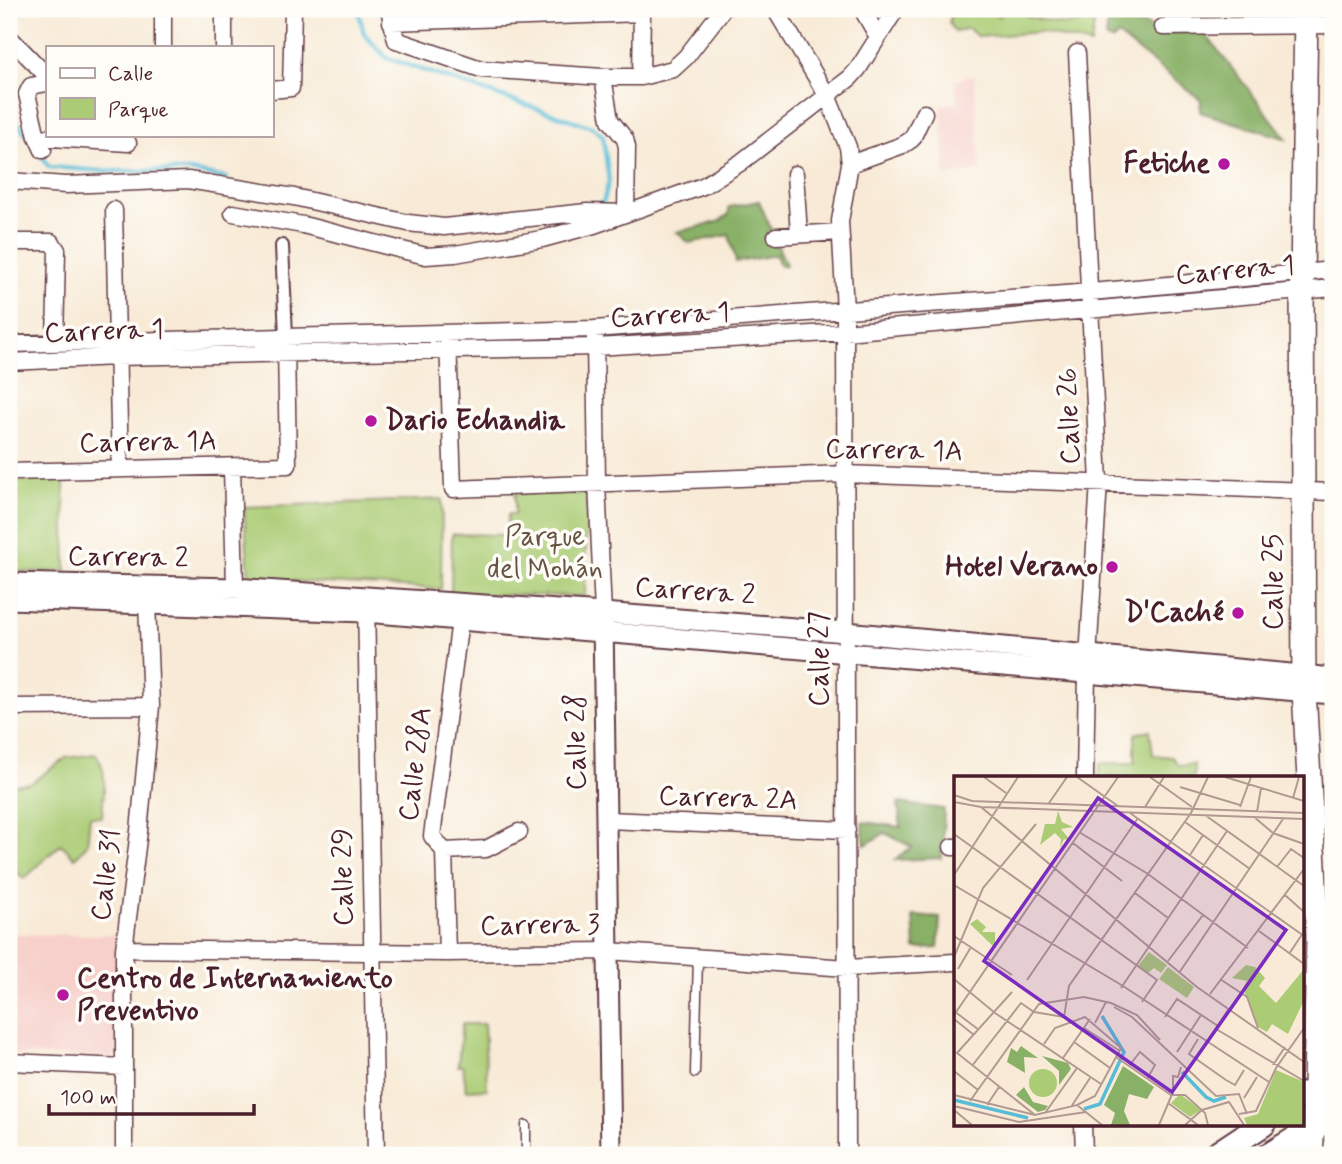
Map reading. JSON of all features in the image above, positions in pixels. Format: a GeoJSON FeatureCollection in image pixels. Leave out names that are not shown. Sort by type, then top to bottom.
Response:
{"type":"FeatureCollection","features":[{"type":"Feature","properties":{"kind":"main road","name":"Calle 25"},"geometry":{"type":"LineString","coordinates":[[1306,17],[1302,282],[1304,683],[1310,937],[1321,1000],[1311,1155]]}},
{"type":"Feature","properties":{"kind":"main road"},"geometry":{"type":"LineString","coordinates":[[1270,1155],[1333,1116]]}},
{"type":"Feature","properties":{"kind":"main road"},"geometry":{"type":"LineString","coordinates":[[1216,1155],[1260,1126]]}},
{"type":"Feature","properties":{"kind":"street"},"geometry":{"type":"LineString","coordinates":[[163,9],[163,46]]}},
{"type":"Feature","properties":{"kind":"street"},"geometry":{"type":"LineString","coordinates":[[224,9],[224,46]]}},
{"type":"Feature","properties":{"kind":"street"},"geometry":{"type":"LineString","coordinates":[[273,90],[289,90],[292,86],[293,9]]}},
{"type":"Feature","properties":{"kind":"street"},"geometry":{"type":"LineString","coordinates":[[640,77],[642,11],[390,16],[396,40],[481,69],[640,77],[673,69],[686,57],[723,9]]}},
{"type":"Feature","properties":{"kind":"street"},"geometry":{"type":"LineString","coordinates":[[775,9],[827,95],[848,147],[850,164],[903,145],[912,139],[924,113]]}},
{"type":"Feature","properties":{"kind":"street"},"geometry":{"type":"LineString","coordinates":[[862,9],[878,37]]}},
{"type":"Feature","properties":{"kind":"street"},"geometry":{"type":"LineString","coordinates":[[233,213],[303,225],[426,256],[455,254],[542,239],[594,225],[703,186],[740,163],[858,69],[896,9]]}},
{"type":"Feature","properties":{"kind":"street"},"geometry":{"type":"LineString","coordinates":[[1163,27],[1306,17],[1333,25]]}},
{"type":"Feature","properties":{"kind":"street"},"geometry":{"type":"LineString","coordinates":[[9,37],[46,75]]}},
{"type":"Feature","properties":{"kind":"street","name":"Calle 26"},"geometry":{"type":"LineString","coordinates":[[1077,53],[1099,482],[1087,665],[1085,776]]}},
{"type":"Feature","properties":{"kind":"street"},"geometry":{"type":"LineString","coordinates":[[603,77],[610,120],[625,139],[627,147],[626,213]]}},
{"type":"Feature","properties":{"kind":"street"},"geometry":{"type":"LineString","coordinates":[[46,83],[31,86],[27,94],[40,143],[128,143]]}},
{"type":"Feature","properties":{"kind":"street","name":"Calle 27"},"geometry":{"type":"LineString","coordinates":[[847,1155],[845,310],[841,232],[843,200],[850,164]]}},
{"type":"Feature","properties":{"kind":"street"},"geometry":{"type":"LineString","coordinates":[[795,174],[799,234]]}},
{"type":"Feature","properties":{"kind":"street"},"geometry":{"type":"LineString","coordinates":[[9,181],[66,185],[188,180],[294,197],[408,223],[444,227],[587,212],[626,213]]}},
{"type":"Feature","properties":{"kind":"street"},"geometry":{"type":"LineString","coordinates":[[114,209],[120,469]]}},
{"type":"Feature","properties":{"kind":"street"},"geometry":{"type":"LineString","coordinates":[[776,236],[841,232]]}},
{"type":"Feature","properties":{"kind":"street"},"geometry":{"type":"LineString","coordinates":[[9,243],[51,242],[57,250],[55,343]]}},
{"type":"Feature","properties":{"kind":"street"},"geometry":{"type":"LineString","coordinates":[[282,246],[285,353]]}},
{"type":"Feature","properties":{"kind":"street","name":"Carrera 1"},"geometry":{"type":"LineString","coordinates":[[9,362],[116,349],[286,336],[596,347],[845,332],[1091,301],[1302,282],[1333,270]]}},
{"type":"Feature","properties":{"kind":"street","name":"Carrera 1"},"geometry":{"type":"LineString","coordinates":[[1302,282],[1333,288]]}},
{"type":"Feature","properties":{"kind":"street","name":"Carrera 1"},"geometry":{"type":"LineString","coordinates":[[9,344],[55,343],[116,349],[285,353],[845,310],[1091,301]]}},
{"type":"Feature","properties":{"kind":"street","name":"Calle 28"},"geometry":{"type":"LineString","coordinates":[[594,329],[603,622],[611,1155]]}},
{"type":"Feature","properties":{"kind":"street","name":"Carrera 1A"},"geometry":{"type":"LineString","coordinates":[[448,340],[453,489],[846,474],[1333,492]]}},
{"type":"Feature","properties":{"kind":"street","name":"Carrera 1A"},"geometry":{"type":"LineString","coordinates":[[9,472],[288,465],[285,353]]}},
{"type":"Feature","properties":{"kind":"street"},"geometry":{"type":"LineString","coordinates":[[232,467],[235,588]]}},
{"type":"Feature","properties":{"kind":"street","name":"Carrera 2"},"geometry":{"type":"LineString","coordinates":[[9,583],[235,588],[460,620],[603,622]]}},
{"type":"Feature","properties":{"kind":"street","name":"Carrera 2"},"geometry":{"type":"LineString","coordinates":[[9,599],[366,605],[714,631],[1304,683],[1333,678]]}},
{"type":"Feature","properties":{"kind":"street","name":"Calle 31"},"geometry":{"type":"LineString","coordinates":[[124,1155],[124,949],[151,706],[147,602]]}},
{"type":"Feature","properties":{"kind":"street","name":"Calle 29"},"geometry":{"type":"LineString","coordinates":[[366,605],[376,1155]]}},
{"type":"Feature","properties":{"kind":"street","name":"Calle 28A"},"geometry":{"type":"LineString","coordinates":[[447,953],[444,851],[432,836],[460,620]]}},
{"type":"Feature","properties":{"kind":"street","name":"Carrera 2"},"geometry":{"type":"LineString","coordinates":[[1304,683],[1333,694]]}},
{"type":"Feature","properties":{"kind":"street"},"geometry":{"type":"LineString","coordinates":[[9,706],[151,706]]}},
{"type":"Feature","properties":{"kind":"street","name":"Carrera 2A"},"geometry":{"type":"LineString","coordinates":[[607,820],[846,830]]}},
{"type":"Feature","properties":{"kind":"street"},"geometry":{"type":"LineString","coordinates":[[444,851],[486,849],[519,832]]}},
{"type":"Feature","properties":{"kind":"street","name":"Carrera 3"},"geometry":{"type":"LineString","coordinates":[[124,949],[372,953],[608,951],[847,968],[954,961]]}},
{"type":"Feature","properties":{"kind":"street"},"geometry":{"type":"LineString","coordinates":[[9,1062],[122,1067]]}},
{"type":"Feature","properties":{"kind":"street"},"geometry":{"type":"LineString","coordinates":[[1083,1126],[1084,1155]]}},
{"type":"Feature","properties":{"kind":"lane"},"geometry":{"type":"LineString","coordinates":[[695,1073],[698,957]]}},
{"type":"Feature","properties":{"kind":"lane"},"geometry":{"type":"LineString","coordinates":[[526,1125],[526,1155]]}},
{"type":"Feature","properties":{"kind":"shaded area"},"geometry":{"type":"Polygon","coordinates":[[[974,75],[981,171],[945,176],[941,105],[958,102],[955,81],[974,75]]]}},
{"type":"Feature","properties":{"kind":"shaded area","name":"Centro de Internamiento Preventivo"},"geometry":{"type":"Polygon","coordinates":[[[12,736],[12,934],[118,935],[116,1058],[9,1054],[9,737],[12,736]]]}},
{"type":"Feature","properties":{"kind":"green space"},"geometry":{"type":"Polygon","coordinates":[[[952,9],[987,9],[999,17],[1005,9],[1016,9],[1029,17],[1066,25],[1095,18],[1091,45],[1041,32],[978,37],[968,28],[955,32],[949,23],[952,9]]]}},
{"type":"Feature","properties":{"kind":"green space"},"geometry":{"type":"Polygon","coordinates":[[[1109,9],[1165,33],[1203,31],[1287,139],[1200,112],[1201,100],[1118,35],[1112,41],[1106,39],[1109,9]]]}},
{"type":"Feature","properties":{"kind":"green space"},"geometry":{"type":"Polygon","coordinates":[[[759,201],[786,265],[780,266],[776,255],[736,262],[729,235],[689,243],[677,232],[718,222],[729,214],[729,207],[759,201]]]}},
{"type":"Feature","properties":{"kind":"green space"},"geometry":{"type":"Polygon","coordinates":[[[64,479],[66,571],[13,572],[12,481],[64,479]]]}},
{"type":"Feature","properties":{"kind":"green space","name":"Parque del Mohán"},"geometry":{"type":"Polygon","coordinates":[[[515,493],[587,494],[585,596],[451,594],[452,534],[507,535],[508,514],[515,514],[515,493]]]}},
{"type":"Feature","properties":{"kind":"green space"},"geometry":{"type":"Polygon","coordinates":[[[442,499],[441,589],[249,579],[244,507],[442,499]]]}},
{"type":"Feature","properties":{"kind":"green space"},"geometry":{"type":"Polygon","coordinates":[[[1150,730],[1153,755],[1172,757],[1178,765],[1194,764],[1194,776],[1099,776],[1100,763],[1135,763],[1135,734],[1150,730]]]}},
{"type":"Feature","properties":{"kind":"green space"},"geometry":{"type":"Polygon","coordinates":[[[9,735],[12,736],[13,785],[31,783],[66,758],[96,754],[104,776],[102,817],[90,816],[87,845],[75,858],[61,844],[24,879],[9,865],[9,735]]]}},
{"type":"Feature","properties":{"kind":"green space"},"geometry":{"type":"Polygon","coordinates":[[[898,803],[944,809],[942,858],[895,860],[912,847],[885,833],[865,845],[862,822],[901,827],[898,803]]]}},
{"type":"Feature","properties":{"kind":"green space"},"geometry":{"type":"Polygon","coordinates":[[[913,916],[940,918],[938,948],[915,949],[913,916]]]}},
{"type":"Feature","properties":{"kind":"green space"},"geometry":{"type":"Polygon","coordinates":[[[462,1024],[484,1024],[487,1089],[466,1090],[463,1066],[458,1066],[462,1024]]]}},
{"type":"Feature","properties":{"kind":"waterway"},"geometry":{"type":"LineString","coordinates":[[358,9],[364,34],[387,58],[592,127],[603,136],[609,181],[603,203],[587,205]]}},
{"type":"Feature","properties":{"kind":"waterway"},"geometry":{"type":"LineString","coordinates":[[9,122],[17,122],[31,141]]}},
{"type":"Feature","properties":{"kind":"waterway"},"geometry":{"type":"LineString","coordinates":[[40,154],[49,167],[104,171],[190,171],[226,178]]}},
{"type":"Feature","properties":{"kind":"waterway"},"geometry":{"type":"LineString","coordinates":[[393,212],[419,217]]}},
{"type":"Feature","properties":{"kind":"waterway"},"geometry":{"type":"LineString","coordinates":[[438,219],[516,212]]}},
{"type":"Feature","properties":{"kind":"place","name":"Fetiche"},"geometry":{"type":"Point","coordinates":[1224,164]}},
{"type":"Feature","properties":{"kind":"place","name":"Dario Echandia"},"geometry":{"type":"Point","coordinates":[371,421]}},
{"type":"Feature","properties":{"kind":"place","name":"Hotel Verano"},"geometry":{"type":"Point","coordinates":[1112,567]}},
{"type":"Feature","properties":{"kind":"place","name":"D'Caché"},"geometry":{"type":"Point","coordinates":[1238,613]}},
{"type":"Feature","properties":{"kind":"place","name":"Centro de Internamiento Preventivo"},"geometry":{"type":"Point","coordinates":[63,995]}}]}
